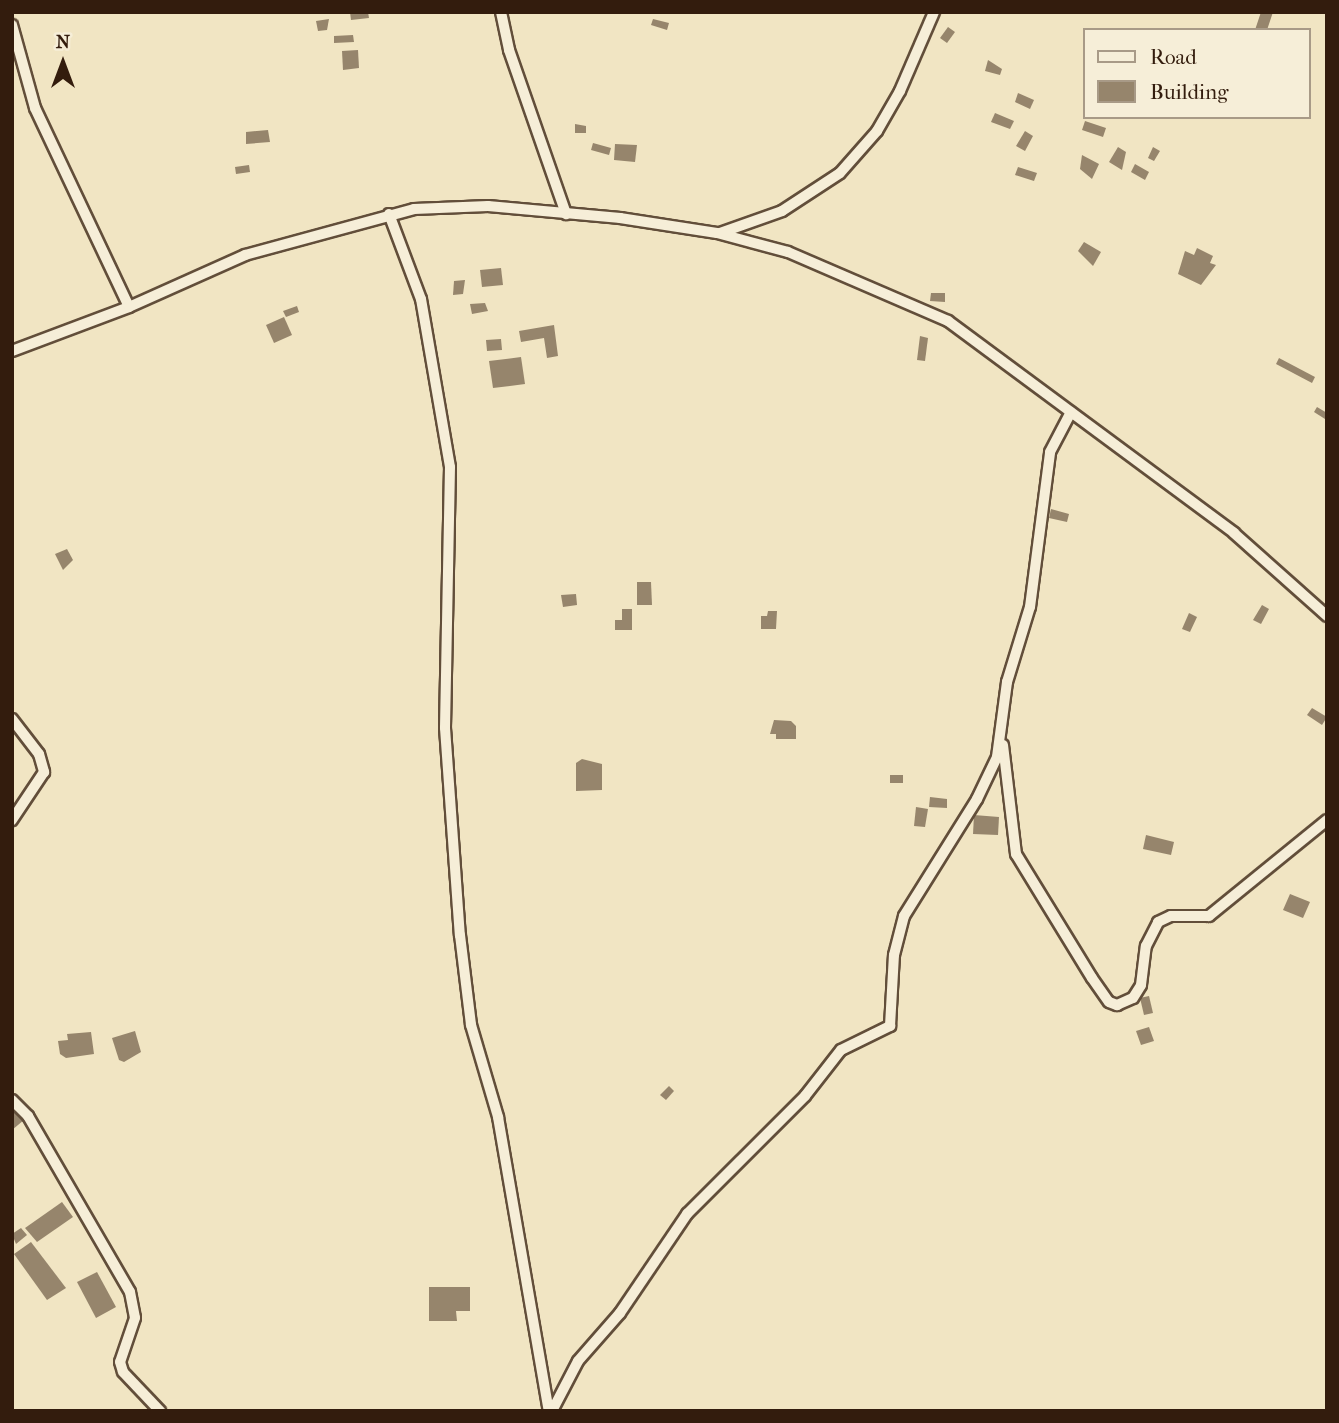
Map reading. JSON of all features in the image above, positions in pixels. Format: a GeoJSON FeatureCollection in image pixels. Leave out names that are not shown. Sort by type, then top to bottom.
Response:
{"type":"FeatureCollection","features":[{"type":"Feature","properties":{"kind":"street"},"geometry":{"type":"LineString","coordinates":[[501,12],[509,50],[566,214]]}},
{"type":"Feature","properties":{"kind":"street"},"geometry":{"type":"LineString","coordinates":[[717,233],[782,211],[839,173],[877,131],[900,91],[934,12]]}},
{"type":"Feature","properties":{"kind":"street"},"geometry":{"type":"LineString","coordinates":[[12,25],[35,108],[129,307]]}},
{"type":"Feature","properties":{"kind":"street"},"geometry":{"type":"LineString","coordinates":[[12,351],[129,307],[245,255],[389,214],[438,206],[566,214],[717,233],[788,252],[948,321],[1234,533],[1327,616]]}},
{"type":"Feature","properties":{"kind":"street"},"geometry":{"type":"LineString","coordinates":[[389,214],[421,299],[448,454],[451,518],[445,728],[460,935],[471,1025],[498,1117],[551,1411]]}},
{"type":"Feature","properties":{"kind":"street"},"geometry":{"type":"LineString","coordinates":[[1071,412],[1051,452],[1030,607],[1007,682],[1002,739],[1016,854],[1091,978],[1109,1002],[1117,1005],[1133,998],[1141,985],[1146,946],[1158,922],[1171,916],[1209,916],[1327,820]]}},
{"type":"Feature","properties":{"kind":"street"},"geometry":{"type":"LineString","coordinates":[[12,719],[39,754],[44,772],[12,820]]}},
{"type":"Feature","properties":{"kind":"street"},"geometry":{"type":"LineString","coordinates":[[551,1411],[578,1361],[620,1313],[687,1214],[805,1097],[841,1050],[890,1026],[894,954],[904,916],[977,799],[1002,739]]}},
{"type":"Feature","properties":{"kind":"street"},"geometry":{"type":"LineString","coordinates":[[12,1100],[28,1116],[130,1292],[135,1318],[120,1362],[123,1373],[160,1411]]}},
{"type":"Feature","properties":{"kind":"building"},"geometry":{"type":"Polygon","coordinates":[[[350,12],[368,12],[369,18],[351,20],[350,12]]]}},
{"type":"Feature","properties":{"kind":"building"},"geometry":{"type":"Polygon","coordinates":[[[1261,12],[1273,12],[1268,28],[1256,28],[1261,12]]]}},
{"type":"Feature","properties":{"kind":"building"},"geometry":{"type":"Polygon","coordinates":[[[329,19],[327,30],[318,31],[316,21],[329,19]]]}},
{"type":"Feature","properties":{"kind":"building"},"geometry":{"type":"Polygon","coordinates":[[[653,19],[669,23],[667,30],[651,25],[653,19]]]}},
{"type":"Feature","properties":{"kind":"building"},"geometry":{"type":"Polygon","coordinates":[[[948,27],[955,32],[947,43],[940,38],[948,27]]]}},
{"type":"Feature","properties":{"kind":"building"},"geometry":{"type":"Polygon","coordinates":[[[353,35],[354,42],[334,43],[334,36],[353,35]]]}},
{"type":"Feature","properties":{"kind":"building"},"geometry":{"type":"Polygon","coordinates":[[[358,50],[359,68],[343,70],[342,51],[358,50]]]}},
{"type":"Feature","properties":{"kind":"building"},"geometry":{"type":"Polygon","coordinates":[[[988,60],[1002,69],[1000,75],[985,71],[988,60]]]}},
{"type":"Feature","properties":{"kind":"building"},"geometry":{"type":"Polygon","coordinates":[[[1018,93],[1034,100],[1030,109],[1015,102],[1018,93]]]}},
{"type":"Feature","properties":{"kind":"building"},"geometry":{"type":"Polygon","coordinates":[[[995,113],[1014,121],[1010,129],[991,122],[995,113]]]}},
{"type":"Feature","properties":{"kind":"building"},"geometry":{"type":"Polygon","coordinates":[[[1085,121],[1106,128],[1103,137],[1082,130],[1085,121]]]}},
{"type":"Feature","properties":{"kind":"building"},"geometry":{"type":"Polygon","coordinates":[[[575,124],[586,126],[586,133],[575,133],[575,124]]]}},
{"type":"Feature","properties":{"kind":"building"},"geometry":{"type":"Polygon","coordinates":[[[268,130],[270,142],[246,144],[246,132],[268,130]]]}},
{"type":"Feature","properties":{"kind":"building"},"geometry":{"type":"Polygon","coordinates":[[[1025,131],[1033,136],[1025,151],[1016,146],[1025,131]]]}},
{"type":"Feature","properties":{"kind":"building"},"geometry":{"type":"Polygon","coordinates":[[[593,143],[611,148],[609,155],[591,150],[593,143]]]}},
{"type":"Feature","properties":{"kind":"building"},"geometry":{"type":"Polygon","coordinates":[[[615,144],[637,145],[635,162],[614,160],[615,144]]]}},
{"type":"Feature","properties":{"kind":"building"},"geometry":{"type":"Polygon","coordinates":[[[1118,147],[1126,152],[1122,170],[1109,162],[1118,147]]]}},
{"type":"Feature","properties":{"kind":"building"},"geometry":{"type":"Polygon","coordinates":[[[1153,147],[1160,151],[1154,161],[1148,158],[1153,147]]]}},
{"type":"Feature","properties":{"kind":"building"},"geometry":{"type":"Polygon","coordinates":[[[1082,155],[1099,164],[1092,179],[1080,169],[1082,155]]]}},
{"type":"Feature","properties":{"kind":"building"},"geometry":{"type":"Polygon","coordinates":[[[1135,164],[1149,172],[1145,180],[1131,172],[1135,164]]]}},
{"type":"Feature","properties":{"kind":"building"},"geometry":{"type":"Polygon","coordinates":[[[249,165],[250,172],[236,174],[235,167],[249,165]]]}},
{"type":"Feature","properties":{"kind":"building"},"geometry":{"type":"Polygon","coordinates":[[[1018,167],[1037,173],[1034,181],[1015,175],[1018,167]]]}},
{"type":"Feature","properties":{"kind":"building"},"geometry":{"type":"Polygon","coordinates":[[[1084,242],[1101,252],[1093,266],[1078,251],[1084,242]]]}},
{"type":"Feature","properties":{"kind":"building"},"geometry":{"type":"Polygon","coordinates":[[[1197,248],[1213,256],[1210,263],[1216,265],[1201,285],[1178,274],[1185,251],[1194,255],[1197,248]]]}},
{"type":"Feature","properties":{"kind":"building"},"geometry":{"type":"Polygon","coordinates":[[[501,268],[503,285],[482,287],[480,270],[501,268]]]}},
{"type":"Feature","properties":{"kind":"building"},"geometry":{"type":"Polygon","coordinates":[[[465,280],[463,294],[453,295],[454,281],[465,280]]]}},
{"type":"Feature","properties":{"kind":"building"},"geometry":{"type":"Polygon","coordinates":[[[931,293],[945,293],[945,302],[930,301],[931,293]]]}},
{"type":"Feature","properties":{"kind":"building"},"geometry":{"type":"Polygon","coordinates":[[[485,303],[488,311],[472,314],[470,304],[485,303]]]}},
{"type":"Feature","properties":{"kind":"building"},"geometry":{"type":"Polygon","coordinates":[[[297,306],[299,312],[286,317],[283,311],[297,306]]]}},
{"type":"Feature","properties":{"kind":"building"},"geometry":{"type":"Polygon","coordinates":[[[284,317],[292,335],[274,343],[266,325],[284,317]]]}},
{"type":"Feature","properties":{"kind":"building"},"geometry":{"type":"Polygon","coordinates":[[[554,325],[558,356],[547,358],[544,338],[521,342],[519,331],[554,325]]]}},
{"type":"Feature","properties":{"kind":"building"},"geometry":{"type":"Polygon","coordinates":[[[920,336],[928,338],[925,361],[917,360],[920,336]]]}},
{"type":"Feature","properties":{"kind":"building"},"geometry":{"type":"Polygon","coordinates":[[[501,339],[502,350],[487,351],[486,340],[501,339]]]}},
{"type":"Feature","properties":{"kind":"building"},"geometry":{"type":"Polygon","coordinates":[[[521,357],[525,384],[493,388],[489,361],[521,357]]]}},
{"type":"Feature","properties":{"kind":"building"},"geometry":{"type":"Polygon","coordinates":[[[1279,358],[1315,377],[1312,383],[1276,364],[1279,358]]]}},
{"type":"Feature","properties":{"kind":"building"},"geometry":{"type":"Polygon","coordinates":[[[1317,407],[1327,413],[1325,419],[1314,412],[1317,407]]]}},
{"type":"Feature","properties":{"kind":"building"},"geometry":{"type":"Polygon","coordinates":[[[1051,509],[1069,514],[1067,522],[1049,518],[1051,509]]]}},
{"type":"Feature","properties":{"kind":"building"},"geometry":{"type":"Polygon","coordinates":[[[67,549],[73,560],[63,570],[55,554],[67,549]]]}},
{"type":"Feature","properties":{"kind":"building"},"geometry":{"type":"Polygon","coordinates":[[[637,582],[651,582],[652,605],[637,605],[637,582]]]}},
{"type":"Feature","properties":{"kind":"building"},"geometry":{"type":"Polygon","coordinates":[[[576,594],[577,605],[563,607],[561,595],[576,594]]]}},
{"type":"Feature","properties":{"kind":"building"},"geometry":{"type":"Polygon","coordinates":[[[1262,605],[1269,609],[1261,624],[1253,620],[1262,605]]]}},
{"type":"Feature","properties":{"kind":"building"},"geometry":{"type":"Polygon","coordinates":[[[622,609],[632,609],[632,630],[615,630],[615,620],[622,620],[622,609]]]}},
{"type":"Feature","properties":{"kind":"building"},"geometry":{"type":"Polygon","coordinates":[[[768,611],[777,611],[776,629],[761,629],[761,616],[767,616],[768,611]]]}},
{"type":"Feature","properties":{"kind":"building"},"geometry":{"type":"Polygon","coordinates":[[[1189,613],[1197,617],[1190,632],[1182,629],[1189,613]]]}},
{"type":"Feature","properties":{"kind":"building"},"geometry":{"type":"Polygon","coordinates":[[[1312,708],[1327,717],[1322,725],[1307,715],[1312,708]]]}},
{"type":"Feature","properties":{"kind":"building"},"geometry":{"type":"Polygon","coordinates":[[[774,720],[791,721],[796,726],[796,739],[776,739],[776,734],[770,734],[774,720]]]}},
{"type":"Feature","properties":{"kind":"building"},"geometry":{"type":"Polygon","coordinates":[[[582,759],[602,764],[602,790],[576,791],[576,763],[582,759]]]}},
{"type":"Feature","properties":{"kind":"building"},"geometry":{"type":"Polygon","coordinates":[[[890,775],[903,775],[903,783],[890,783],[890,775]]]}},
{"type":"Feature","properties":{"kind":"building"},"geometry":{"type":"Polygon","coordinates":[[[930,797],[947,799],[947,808],[929,807],[930,797]]]}},
{"type":"Feature","properties":{"kind":"building"},"geometry":{"type":"Polygon","coordinates":[[[916,807],[928,809],[925,827],[914,826],[916,807]]]}},
{"type":"Feature","properties":{"kind":"building"},"geometry":{"type":"Polygon","coordinates":[[[974,815],[999,817],[998,835],[973,834],[974,815]]]}},
{"type":"Feature","properties":{"kind":"building"},"geometry":{"type":"Polygon","coordinates":[[[1146,835],[1174,842],[1171,855],[1143,849],[1146,835]]]}},
{"type":"Feature","properties":{"kind":"building"},"geometry":{"type":"Polygon","coordinates":[[[1290,894],[1310,902],[1303,918],[1283,910],[1290,894]]]}},
{"type":"Feature","properties":{"kind":"building"},"geometry":{"type":"Polygon","coordinates":[[[1149,996],[1153,1013],[1144,1015],[1140,998],[1149,996]]]}},
{"type":"Feature","properties":{"kind":"building"},"geometry":{"type":"Polygon","coordinates":[[[1149,1027],[1154,1041],[1141,1045],[1136,1031],[1149,1027]]]}},
{"type":"Feature","properties":{"kind":"building"},"geometry":{"type":"Polygon","coordinates":[[[135,1031],[141,1052],[124,1062],[119,1060],[112,1038],[135,1031]]]}},
{"type":"Feature","properties":{"kind":"building"},"geometry":{"type":"Polygon","coordinates":[[[91,1032],[94,1054],[66,1058],[60,1054],[58,1041],[68,1040],[67,1034],[91,1032]]]}},
{"type":"Feature","properties":{"kind":"building"},"geometry":{"type":"Polygon","coordinates":[[[669,1086],[674,1091],[666,1100],[660,1095],[669,1086]]]}},
{"type":"Feature","properties":{"kind":"building"},"geometry":{"type":"Polygon","coordinates":[[[12,1106],[24,1120],[12,1130],[12,1106]]]}},
{"type":"Feature","properties":{"kind":"building"},"geometry":{"type":"Polygon","coordinates":[[[62,1202],[73,1217],[37,1242],[25,1228],[62,1202]]]}},
{"type":"Feature","properties":{"kind":"building"},"geometry":{"type":"Polygon","coordinates":[[[21,1228],[27,1235],[16,1244],[12,1234],[21,1228]]]}},
{"type":"Feature","properties":{"kind":"building"},"geometry":{"type":"Polygon","coordinates":[[[31,1242],[66,1288],[47,1300],[14,1254],[31,1242]]]}},
{"type":"Feature","properties":{"kind":"building"},"geometry":{"type":"Polygon","coordinates":[[[97,1272],[116,1307],[96,1318],[77,1282],[97,1272]]]}},
{"type":"Feature","properties":{"kind":"building"},"geometry":{"type":"Polygon","coordinates":[[[429,1287],[470,1287],[470,1311],[456,1311],[457,1321],[429,1321],[429,1287]]]}}]}
